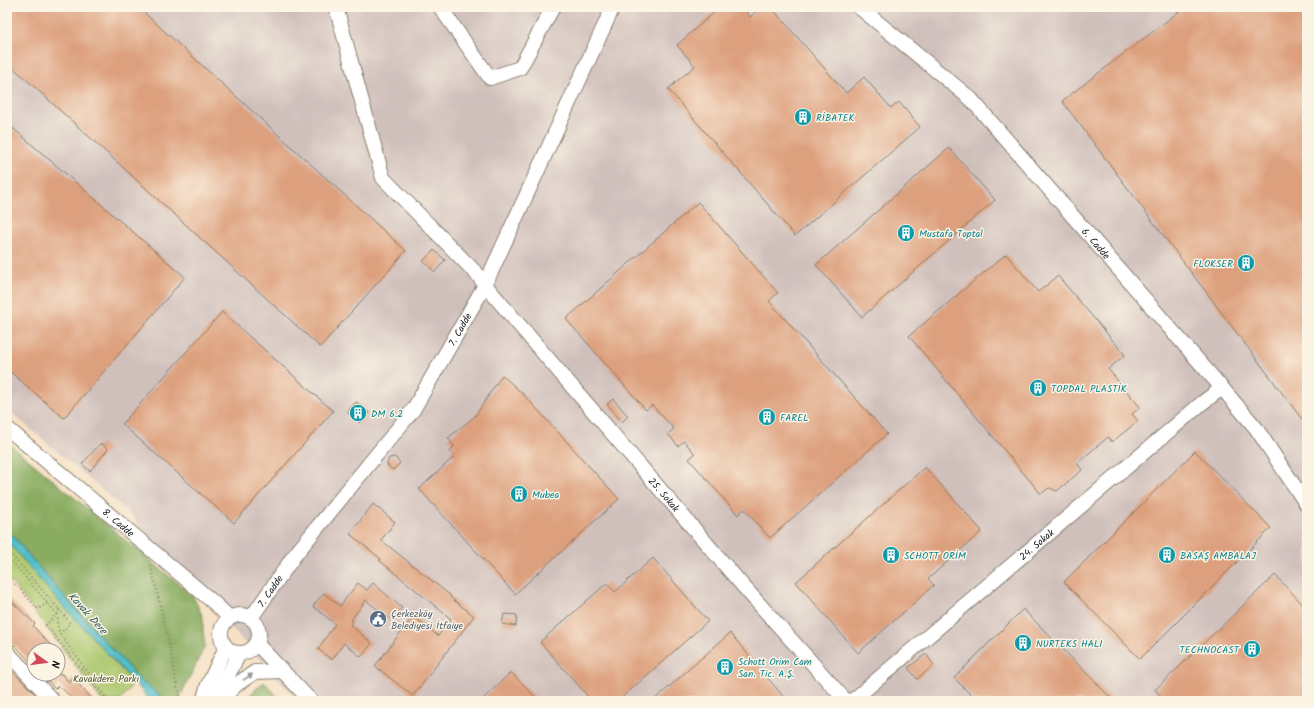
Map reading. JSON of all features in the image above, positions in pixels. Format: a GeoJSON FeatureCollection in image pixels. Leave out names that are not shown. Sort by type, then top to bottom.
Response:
{"type":"FeatureCollection","features":[{"type":"Feature","properties":{"kind":"street","name":"25. Sokak"},"geometry":{"type":"LineString","coordinates":[[336,7],[383,178],[478,275],[484,285],[743,586],[846,701]]}},
{"type":"Feature","properties":{"kind":"street"},"geometry":{"type":"LineString","coordinates":[[440,7],[490,78],[520,68],[552,7]]}},
{"type":"Feature","properties":{"kind":"street","name":"7. Cadde"},"geometry":{"type":"LineString","coordinates":[[251,618],[294,556],[413,410],[484,285],[613,7]]}},
{"type":"Feature","properties":{"kind":"street","name":"6. Cadde"},"geometry":{"type":"LineString","coordinates":[[859,7],[971,99],[1256,428],[1307,505]]}},
{"type":"Feature","properties":{"kind":"street","name":"24. Sokak"},"geometry":{"type":"LineString","coordinates":[[852,701],[1222,388]]}},
{"type":"Feature","properties":{"kind":"street","name":"8. Cadde"},"geometry":{"type":"LineString","coordinates":[[7,428],[230,618]]}},
{"type":"Feature","properties":{"kind":"street"},"geometry":{"type":"LineString","coordinates":[[239,615],[251,618],[258,627],[259,637],[257,644],[248,652],[238,654],[234,653],[226,647],[221,639],[223,625],[230,618],[239,615]]}},
{"type":"Feature","properties":{"kind":"street"},"geometry":{"type":"LineString","coordinates":[[257,644],[311,701]]}},
{"type":"Feature","properties":{"kind":"street"},"geometry":{"type":"LineString","coordinates":[[203,701],[208,685],[226,647]]}},
{"type":"Feature","properties":{"kind":"street"},"geometry":{"type":"LineString","coordinates":[[7,652],[53,701]]}},
{"type":"Feature","properties":{"kind":"street"},"geometry":{"type":"LineString","coordinates":[[210,701],[225,680],[238,654]]}},
{"type":"Feature","properties":{"kind":"street"},"geometry":{"type":"LineString","coordinates":[[220,701],[236,684],[254,672],[283,672]]}},
{"type":"Feature","properties":{"kind":"path"},"geometry":{"type":"LineString","coordinates":[[7,550],[70,623],[60,634]]}},
{"type":"Feature","properties":{"kind":"path"},"geometry":{"type":"LineString","coordinates":[[7,556],[57,614],[46,625],[108,701]]}},
{"type":"Feature","properties":{"kind":"path"},"geometry":{"type":"LineString","coordinates":[[150,565],[171,653],[176,687],[182,701]]}},
{"type":"Feature","properties":{"kind":"path"},"geometry":{"type":"LineString","coordinates":[[7,575],[38,609],[48,603]]}},
{"type":"Feature","properties":{"kind":"path"},"geometry":{"type":"LineString","coordinates":[[59,609],[57,624],[60,634],[108,701]]}},
{"type":"Feature","properties":{"kind":"shaded area"},"geometry":{"type":"Polygon","coordinates":[[[7,7],[1307,7],[1307,701],[298,701],[191,584],[126,510],[7,409],[7,7]]]}},
{"type":"Feature","properties":{"kind":"green space"},"geometry":{"type":"Polygon","coordinates":[[[7,442],[192,595],[203,617],[205,646],[178,701],[168,701],[142,682],[53,584],[7,529],[7,442]]]}},
{"type":"Feature","properties":{"kind":"green space","name":"Kavakdere Parkı"},"geometry":{"type":"Polygon","coordinates":[[[7,541],[55,597],[134,683],[119,701],[102,701],[66,653],[66,642],[57,642],[19,591],[7,578],[7,541]]]}},
{"type":"Feature","properties":{"kind":"green space"},"geometry":{"type":"Polygon","coordinates":[[[264,682],[282,701],[243,701],[264,682]]]}},
{"type":"Feature","properties":{"kind":"water"},"geometry":{"type":"Polygon","coordinates":[[[7,529],[53,584],[142,682],[168,701],[149,701],[143,692],[55,597],[7,541],[7,529]]]}},
{"type":"Feature","properties":{"kind":"building"},"geometry":{"type":"Polygon","coordinates":[[[7,7],[138,7],[406,251],[320,347],[7,62],[7,7]]]}},
{"type":"Feature","properties":{"kind":"building","name":"RİBATEK"},"geometry":{"type":"Polygon","coordinates":[[[720,7],[742,7],[750,17],[761,7],[771,7],[846,93],[864,77],[891,108],[899,102],[920,127],[795,236],[668,89],[695,66],[677,45],[720,7]]]}},
{"type":"Feature","properties":{"kind":"building","name":"FLOKSER"},"geometry":{"type":"Polygon","coordinates":[[[1185,7],[1307,7],[1307,426],[1062,101],[1185,7]]]}},
{"type":"Feature","properties":{"kind":"building"},"geometry":{"type":"Polygon","coordinates":[[[7,123],[185,277],[64,418],[7,369],[7,123]]]}},
{"type":"Feature","properties":{"kind":"building","name":"Mustafa Toptal"},"geometry":{"type":"Polygon","coordinates":[[[949,148],[995,200],[862,317],[816,265],[949,148]]]}},
{"type":"Feature","properties":{"kind":"building"},"geometry":{"type":"Polygon","coordinates":[[[698,202],[778,293],[769,301],[887,434],[770,538],[744,509],[738,515],[689,459],[695,454],[684,441],[678,446],[668,434],[674,429],[652,405],[646,410],[566,319],[698,202]]]}},
{"type":"Feature","properties":{"kind":"building"},"geometry":{"type":"Polygon","coordinates":[[[434,250],[445,260],[435,272],[423,261],[434,250]]]}},
{"type":"Feature","properties":{"kind":"building","name":"TOPDAL PLASTİK"},"geometry":{"type":"Polygon","coordinates":[[[1006,254],[1038,292],[1058,276],[1125,355],[1108,369],[1140,407],[1132,414],[1138,421],[1112,442],[1108,437],[1077,463],[1082,470],[1057,491],[1049,488],[1041,494],[909,336],[1006,254]]]}},
{"type":"Feature","properties":{"kind":"building"},"geometry":{"type":"Polygon","coordinates":[[[222,312],[333,411],[234,523],[122,424],[222,312]]]}},
{"type":"Feature","properties":{"kind":"building","name":"Mubea"},"geometry":{"type":"Polygon","coordinates":[[[502,375],[523,394],[619,499],[515,594],[419,489],[455,456],[450,452],[454,446],[448,438],[475,416],[502,375]]]}},
{"type":"Feature","properties":{"kind":"building"},"geometry":{"type":"Polygon","coordinates":[[[613,399],[628,416],[622,422],[607,404],[613,399]]]}},
{"type":"Feature","properties":{"kind":"building","name":"DM 6.2"},"geometry":{"type":"Polygon","coordinates":[[[356,402],[369,413],[360,423],[347,412],[356,402]]]}},
{"type":"Feature","properties":{"kind":"building"},"geometry":{"type":"Polygon","coordinates":[[[101,443],[108,449],[90,471],[82,464],[101,443]]]}},
{"type":"Feature","properties":{"kind":"building","name":"BASAŞ AMBALAJ"},"geometry":{"type":"Polygon","coordinates":[[[1195,451],[1271,528],[1140,659],[1064,582],[1195,451]]]}},
{"type":"Feature","properties":{"kind":"building"},"geometry":{"type":"Polygon","coordinates":[[[395,457],[400,463],[393,470],[387,465],[389,458],[395,457]]]}},
{"type":"Feature","properties":{"kind":"building","name":"SCHOTT ORİM"},"geometry":{"type":"Polygon","coordinates":[[[925,467],[982,531],[928,579],[934,585],[858,653],[796,582],[925,467]]]}},
{"type":"Feature","properties":{"kind":"building"},"geometry":{"type":"Polygon","coordinates":[[[373,504],[395,522],[381,540],[474,616],[413,696],[375,666],[413,616],[438,636],[451,619],[379,560],[381,559],[350,534],[373,504]]]}},
{"type":"Feature","properties":{"kind":"building"},"geometry":{"type":"Polygon","coordinates":[[[653,558],[708,621],[618,701],[592,701],[540,642],[607,583],[615,592],[653,558]]]}},
{"type":"Feature","properties":{"kind":"building","name":"TECHNOCAST"},"geometry":{"type":"Polygon","coordinates":[[[1275,575],[1307,609],[1307,695],[1301,701],[1166,701],[1155,690],[1275,575]]]}},
{"type":"Feature","properties":{"kind":"building"},"geometry":{"type":"Polygon","coordinates":[[[358,583],[367,590],[373,583],[402,608],[392,621],[366,600],[351,620],[353,621],[350,625],[372,643],[361,657],[344,643],[332,660],[318,649],[335,624],[313,606],[324,593],[340,606],[358,583]]]}},
{"type":"Feature","properties":{"kind":"building"},"geometry":{"type":"Polygon","coordinates":[[[7,597],[35,624],[33,626],[48,642],[26,642],[26,657],[15,645],[13,646],[7,641],[7,597]]]}},
{"type":"Feature","properties":{"kind":"building","name":"NURTEKS HALI"},"geometry":{"type":"Polygon","coordinates":[[[1023,609],[1114,701],[977,701],[954,678],[1023,609]]]}},
{"type":"Feature","properties":{"kind":"building"},"geometry":{"type":"Polygon","coordinates":[[[504,614],[517,615],[516,626],[502,624],[504,614]]]}},
{"type":"Feature","properties":{"kind":"building","name":"Schott Orim Cam San. Tic. A.Ş."},"geometry":{"type":"Polygon","coordinates":[[[730,633],[787,701],[653,701],[730,633]]]}},
{"type":"Feature","properties":{"kind":"building"},"geometry":{"type":"Polygon","coordinates":[[[926,654],[934,665],[917,679],[908,668],[926,654]]]}},
{"type":"Feature","properties":{"kind":"building"},"geometry":{"type":"Polygon","coordinates":[[[7,666],[36,695],[31,701],[17,701],[7,692],[7,666]]]}},
{"type":"Feature","properties":{"kind":"building"},"geometry":{"type":"Polygon","coordinates":[[[511,672],[539,701],[481,701],[511,672]]]}},
{"type":"Feature","properties":{"kind":"building"},"geometry":{"type":"Polygon","coordinates":[[[73,678],[94,701],[74,701],[59,685],[55,689],[49,682],[66,682],[66,679],[69,682],[73,678]]]}},
{"type":"Feature","properties":{"kind":"place","name":"RİBATEK"},"geometry":{"type":"Point","coordinates":[803,117]}},
{"type":"Feature","properties":{"kind":"place","name":"Mustafa Toptal"},"geometry":{"type":"Point","coordinates":[906,233]}},
{"type":"Feature","properties":{"kind":"place","name":"FLOKSER"},"geometry":{"type":"Point","coordinates":[1246,263]}},
{"type":"Feature","properties":{"kind":"place","name":"TOPDAL PLASTİK"},"geometry":{"type":"Point","coordinates":[1038,388]}},
{"type":"Feature","properties":{"kind":"place","name":"DM 6.2"},"geometry":{"type":"Point","coordinates":[358,413]}},
{"type":"Feature","properties":{"kind":"place","name":"FAREL"},"geometry":{"type":"Point","coordinates":[767,417]}},
{"type":"Feature","properties":{"kind":"place","name":"Mubea"},"geometry":{"type":"Point","coordinates":[519,494]}},
{"type":"Feature","properties":{"kind":"place","name":"SCHOTT ORİM"},"geometry":{"type":"Point","coordinates":[891,555]}},
{"type":"Feature","properties":{"kind":"place","name":"BASAŞ AMBALAJ"},"geometry":{"type":"Point","coordinates":[1167,555]}},
{"type":"Feature","properties":{"kind":"place","name":"Çerkezköy Belediyesi İtfaiye"},"geometry":{"type":"Point","coordinates":[378,619]}},
{"type":"Feature","properties":{"kind":"place","name":"NURTEKS HALI"},"geometry":{"type":"Point","coordinates":[1023,643]}},
{"type":"Feature","properties":{"kind":"place","name":"TECHNOCAST"},"geometry":{"type":"Point","coordinates":[1252,649]}},
{"type":"Feature","properties":{"kind":"place","name":"Schott Orim Cam San. Tic. A.Ş."},"geometry":{"type":"Point","coordinates":[725,667]}},
{"type":"Feature","properties":{"kind":"water label","name":"Kavak Dere"},"geometry":{"type":"Point","coordinates":[88,613]}}]}
